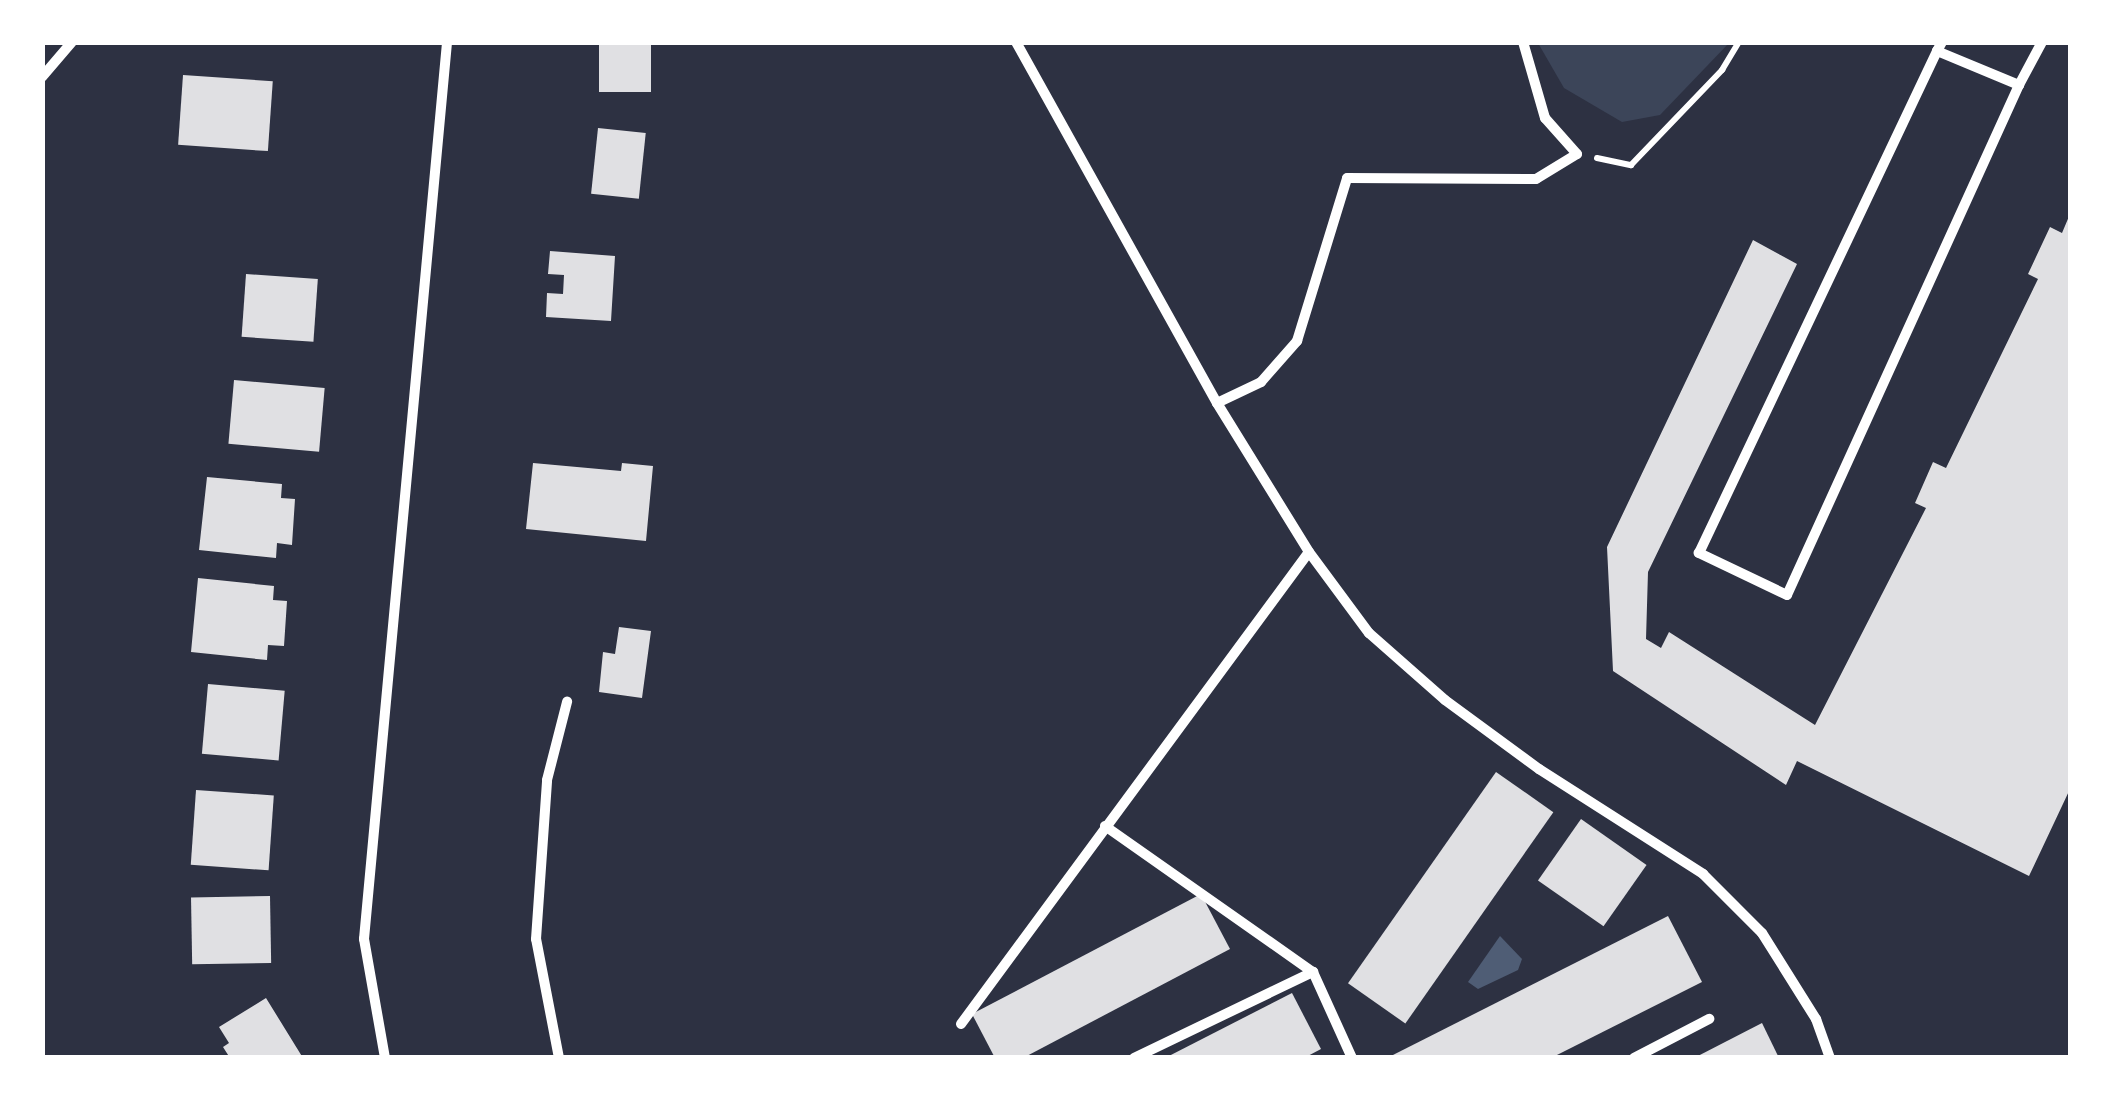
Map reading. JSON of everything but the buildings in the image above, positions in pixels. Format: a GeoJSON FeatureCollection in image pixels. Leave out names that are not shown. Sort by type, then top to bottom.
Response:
{"type":"FeatureCollection","features":[{"type":"Feature","properties":{"kind":"street"},"geometry":{"type":"LineString","coordinates":[[42,77],[72,42]]}},
{"type":"Feature","properties":{"kind":"street"},"geometry":{"type":"LineString","coordinates":[[385,1058],[364,939],[447,42]]}},
{"type":"Feature","properties":{"kind":"street"},"geometry":{"type":"LineString","coordinates":[[1016,42],[1217,402],[1310,552],[1369,632],[1444,700],[1703,874],[1762,933],[1816,1019],[1830,1058]]}},
{"type":"Feature","properties":{"kind":"street"},"geometry":{"type":"LineString","coordinates":[[1217,402],[1261,382],[1297,341],[1347,178],[1536,180],[1576,154],[1545,118],[1523,42]]}},
{"type":"Feature","properties":{"kind":"street"},"geometry":{"type":"LineString","coordinates":[[2019,86],[1939,47],[1699,553],[1787,595],[2042,42]]}},
{"type":"Feature","properties":{"kind":"street"},"geometry":{"type":"LineString","coordinates":[[961,1024],[1310,552]]}},
{"type":"Feature","properties":{"kind":"street"},"geometry":{"type":"LineString","coordinates":[[559,1058],[536,939],[547,780],[567,702]]}},
{"type":"Feature","properties":{"kind":"street"},"geometry":{"type":"LineString","coordinates":[[1106,826],[1313,972],[1352,1058]]}},
{"type":"Feature","properties":{"kind":"street"},"geometry":{"type":"LineString","coordinates":[[1134,1058],[1313,972]]}},
{"type":"Feature","properties":{"kind":"street"},"geometry":{"type":"LineString","coordinates":[[1634,1058],[1709,1019]]}},
{"type":"Feature","properties":{"kind":"path"},"geometry":{"type":"LineString","coordinates":[[1576,154],[1630,166],[1722,70],[1739,42]]}},
{"type":"Feature","properties":{"kind":"shaded area"},"geometry":{"type":"Polygon","coordinates":[[[1538,43],[1729,43],[1660,115],[1622,122],[1564,88],[1538,43]]]}},
{"type":"Feature","properties":{"kind":"shaded area"},"geometry":{"type":"Polygon","coordinates":[[[1500,936],[1522,959],[1518,970],[1478,989],[1468,982],[1500,936]]]}}]}
